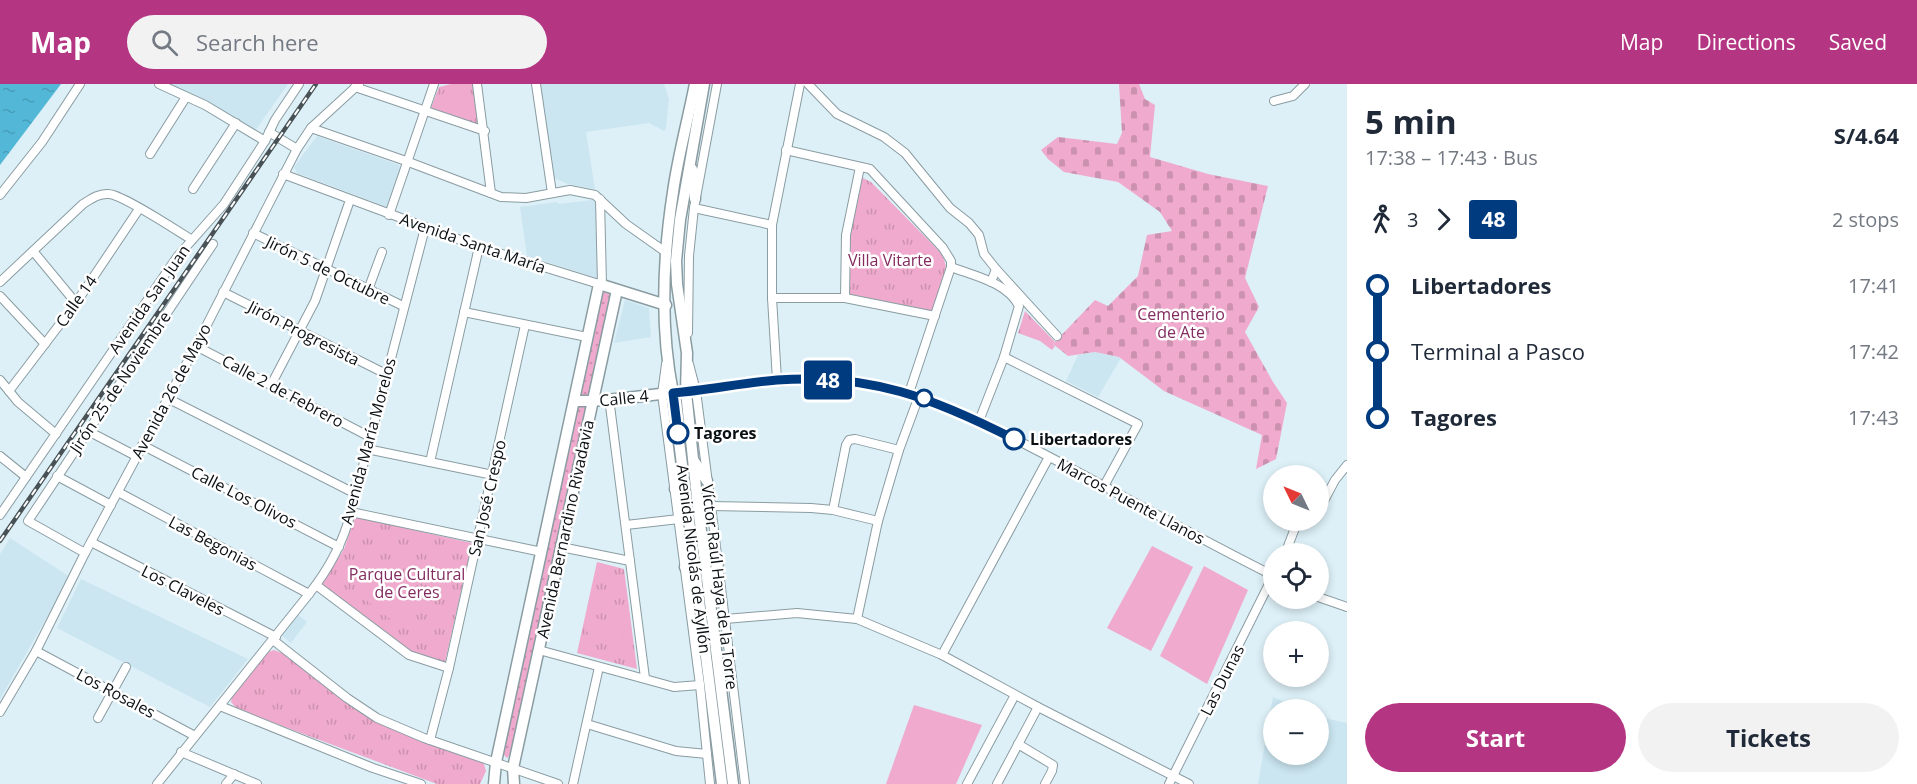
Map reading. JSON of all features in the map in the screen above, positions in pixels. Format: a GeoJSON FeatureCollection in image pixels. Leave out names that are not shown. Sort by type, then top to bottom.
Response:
{"type":"FeatureCollection","features":[{"type":"Feature","properties":{"kind":"main road","name":"Avenida Nicolás de Ayllón"},"geometry":{"type":"LineString","coordinates":[[695,84],[673,190],[667,253],[667,393],[703,590],[733,784]]}},
{"type":"Feature","properties":{"kind":"main road","name":"Avenida Nicolás de Ayllón"},"geometry":{"type":"LineString","coordinates":[[704,84],[680,220],[676,261],[679,308],[691,391],[693,460],[703,590],[722,784]]}},
{"type":"Feature","properties":{"kind":"main road"},"geometry":{"type":"LineString","coordinates":[[691,156],[694,204]]}},
{"type":"Feature","properties":{"kind":"main road","name":"Avenida Santa María"},"geometry":{"type":"LineString","coordinates":[[601,285],[666,305]]}},
{"type":"Feature","properties":{"kind":"main road","name":"Avenida Bernardino Rivadavia"},"geometry":{"type":"LineString","coordinates":[[494,780],[587,337],[601,285]]}},
{"type":"Feature","properties":{"kind":"main road","name":"Avenida Bernardino Rivadavia"},"geometry":{"type":"LineString","coordinates":[[517,783],[513,768],[617,290]]}},
{"type":"Feature","properties":{"kind":"main road","name":"Marcos Puente Llanos"},"geometry":{"type":"LineString","coordinates":[[667,393],[691,391]]}},
{"type":"Feature","properties":{"kind":"main road","name":"Calle 4"},"geometry":{"type":"LineString","coordinates":[[575,400],[593,401],[667,393]]}},
{"type":"Feature","properties":{"kind":"main road"},"geometry":{"type":"LineString","coordinates":[[693,460],[707,481]]}},
{"type":"Feature","properties":{"kind":"main road"},"geometry":{"type":"LineString","coordinates":[[675,489],[681,463]]}},
{"type":"Feature","properties":{"kind":"main road"},"geometry":{"type":"LineString","coordinates":[[685,567],[703,590],[718,563]]}},
{"type":"Feature","properties":{"kind":"main road"},"geometry":{"type":"LineString","coordinates":[[494,780],[506,774],[517,783]]}},
{"type":"Feature","properties":{"kind":"street"},"geometry":{"type":"LineString","coordinates":[[0,195],[42,142],[80,84]]}},
{"type":"Feature","properties":{"kind":"street"},"geometry":{"type":"LineString","coordinates":[[159,84],[205,105],[236,123],[297,149]]}},
{"type":"Feature","properties":{"kind":"street","name":"Avenida San Juan"},"geometry":{"type":"LineString","coordinates":[[0,515],[177,257],[224,204],[299,84]]}},
{"type":"Feature","properties":{"kind":"street"},"geometry":{"type":"LineString","coordinates":[[389,215],[434,84]]}},
{"type":"Feature","properties":{"kind":"street"},"geometry":{"type":"LineString","coordinates":[[477,84],[485,131],[491,193]]}},
{"type":"Feature","properties":{"kind":"street"},"geometry":{"type":"LineString","coordinates":[[536,84],[552,193]]}},
{"type":"Feature","properties":{"kind":"street"},"geometry":{"type":"LineString","coordinates":[[687,353],[689,256],[694,204],[717,84]]}},
{"type":"Feature","properties":{"kind":"street"},"geometry":{"type":"LineString","coordinates":[[777,380],[772,298],[772,225],[800,84]]}},
{"type":"Feature","properties":{"kind":"street"},"geometry":{"type":"LineString","coordinates":[[808,84],[837,114],[884,137],[905,153],[950,208],[969,223],[979,235],[984,254],[1057,336]]}},
{"type":"Feature","properties":{"kind":"street"},"geometry":{"type":"LineString","coordinates":[[1274,101],[1293,96],[1305,84]]}},
{"type":"Feature","properties":{"kind":"street"},"geometry":{"type":"LineString","coordinates":[[357,86],[485,131]]}},
{"type":"Feature","properties":{"kind":"street","name":"Avenida 26 de Mayo"},"geometry":{"type":"LineString","coordinates":[[0,712],[36,651],[136,456],[145,446],[167,398],[227,294],[253,233],[297,149],[311,128],[357,86]]}},
{"type":"Feature","properties":{"kind":"street"},"geometry":{"type":"LineString","coordinates":[[150,154],[186,97]]}},
{"type":"Feature","properties":{"kind":"street"},"geometry":{"type":"LineString","coordinates":[[193,189],[236,123]]}},
{"type":"Feature","properties":{"kind":"street"},"geometry":{"type":"LineString","coordinates":[[311,128],[491,193],[511,198],[570,190],[595,195],[626,224],[667,253]]}},
{"type":"Feature","properties":{"kind":"street"},"geometry":{"type":"LineString","coordinates":[[786,150],[870,169],[943,248],[951,261],[951,267],[909,393]]}},
{"type":"Feature","properties":{"kind":"street"},"geometry":{"type":"LineString","coordinates":[[845,298],[846,235],[860,167]]}},
{"type":"Feature","properties":{"kind":"street","name":"Avenida Santa María"},"geometry":{"type":"LineString","coordinates":[[283,174],[479,247],[601,285]]}},
{"type":"Feature","properties":{"kind":"street"},"geometry":{"type":"LineString","coordinates":[[0,282],[83,204],[96,196],[108,194],[122,197],[192,240]]}},
{"type":"Feature","properties":{"kind":"street"},"geometry":{"type":"LineString","coordinates":[[600,199],[601,285]]}},
{"type":"Feature","properties":{"kind":"street"},"geometry":{"type":"LineString","coordinates":[[271,385],[315,301],[350,200]]}},
{"type":"Feature","properties":{"kind":"street"},"geometry":{"type":"LineString","coordinates":[[694,204],[772,225]]}},
{"type":"Feature","properties":{"kind":"street","name":"Calle 14"},"geometry":{"type":"LineString","coordinates":[[9,391],[76,303],[139,209]]}},
{"type":"Feature","properties":{"kind":"street","name":"Avenida María Morelos"},"geometry":{"type":"LineString","coordinates":[[157,784],[220,706],[233,685],[274,639],[327,571],[339,547],[356,494],[425,228]]}},
{"type":"Feature","properties":{"kind":"street","name":"Jirón 5 de Octubre"},"geometry":{"type":"LineString","coordinates":[[253,233],[404,306]]}},
{"type":"Feature","properties":{"kind":"street","name":"Jirón 25 de Noviembre"},"geometry":{"type":"LineString","coordinates":[[85,553],[28,521],[213,244]]}},
{"type":"Feature","properties":{"kind":"street"},"geometry":{"type":"LineString","coordinates":[[430,462],[479,247]]}},
{"type":"Feature","properties":{"kind":"street"},"geometry":{"type":"LineString","coordinates":[[33,251],[76,303]]}},
{"type":"Feature","properties":{"kind":"street"},"geometry":{"type":"LineString","coordinates":[[368,290],[382,252]]}},
{"type":"Feature","properties":{"kind":"street"},"geometry":{"type":"LineString","coordinates":[[951,267],[992,282],[1006,290],[1015,297],[1019,306],[1004,357],[979,421]]}},
{"type":"Feature","properties":{"kind":"street"},"geometry":{"type":"LineString","coordinates":[[992,282],[996,269]]}},
{"type":"Feature","properties":{"kind":"street","name":"Jirón Progresista"},"geometry":{"type":"LineString","coordinates":[[227,294],[386,374]]}},
{"type":"Feature","properties":{"kind":"street"},"geometry":{"type":"LineString","coordinates":[[0,296],[45,344]]}},
{"type":"Feature","properties":{"kind":"street"},"geometry":{"type":"LineString","coordinates":[[772,298],[845,298],[935,316]]}},
{"type":"Feature","properties":{"kind":"street"},"geometry":{"type":"LineString","coordinates":[[464,312],[587,337]]}},
{"type":"Feature","properties":{"kind":"street","name":"San José Crespo"},"geometry":{"type":"LineString","coordinates":[[430,740],[449,668],[525,325]]}},
{"type":"Feature","properties":{"kind":"street","name":"Calle 2 de Febrero"},"geometry":{"type":"LineString","coordinates":[[196,346],[370,437]]}},
{"type":"Feature","properties":{"kind":"street"},"geometry":{"type":"LineString","coordinates":[[1004,357],[1138,423],[1104,486]]}},
{"type":"Feature","properties":{"kind":"street"},"geometry":{"type":"LineString","coordinates":[[0,380],[18,402],[56,434]]}},
{"type":"Feature","properties":{"kind":"street","name":"Marcos Puente Llanos"},"geometry":{"type":"LineString","coordinates":[[691,391],[777,380],[847,382],[919,396],[979,421],[1263,571]]}},
{"type":"Feature","properties":{"kind":"street","name":"Víctor Raúl Haya de la Torre"},"geometry":{"type":"LineString","coordinates":[[691,391],[711,506],[745,784]]}},
{"type":"Feature","properties":{"kind":"street","name":"Víctor Raúl Haya de la Torre"},"geometry":{"type":"LineString","coordinates":[[667,393],[675,489],[710,784]]}},
{"type":"Feature","properties":{"kind":"street"},"geometry":{"type":"LineString","coordinates":[[857,619],[878,521],[899,450],[919,396]]}},
{"type":"Feature","properties":{"kind":"street"},"geometry":{"type":"LineString","coordinates":[[167,398],[356,494]]}},
{"type":"Feature","properties":{"kind":"street"},"geometry":{"type":"LineString","coordinates":[[609,398],[645,678]]}},
{"type":"Feature","properties":{"kind":"street"},"geometry":{"type":"LineString","coordinates":[[88,431],[136,456]]}},
{"type":"Feature","properties":{"kind":"street"},"geometry":{"type":"LineString","coordinates":[[833,510],[846,445],[849,440],[855,439],[899,450]]}},
{"type":"Feature","properties":{"kind":"street","name":"Calle Los Olivos"},"geometry":{"type":"LineString","coordinates":[[145,446],[339,547]]}},
{"type":"Feature","properties":{"kind":"street"},"geometry":{"type":"LineString","coordinates":[[367,449],[493,475]]}},
{"type":"Feature","properties":{"kind":"street"},"geometry":{"type":"LineString","coordinates":[[0,456],[26,477]]}},
{"type":"Feature","properties":{"kind":"street"},"geometry":{"type":"LineString","coordinates":[[942,655],[1049,457]]}},
{"type":"Feature","properties":{"kind":"street"},"geometry":{"type":"LineString","coordinates":[[1329,491],[1347,465]]}},
{"type":"Feature","properties":{"kind":"street"},"geometry":{"type":"LineString","coordinates":[[57,476],[111,505]]}},
{"type":"Feature","properties":{"kind":"street","name":"Las Begonias"},"geometry":{"type":"LineString","coordinates":[[118,492],[309,594]]}},
{"type":"Feature","properties":{"kind":"street"},"geometry":{"type":"LineString","coordinates":[[711,506],[833,510],[878,521]]}},
{"type":"Feature","properties":{"kind":"street"},"geometry":{"type":"LineString","coordinates":[[351,512],[542,552]]}},
{"type":"Feature","properties":{"kind":"street"},"geometry":{"type":"LineString","coordinates":[[626,525],[679,519]]}},
{"type":"Feature","properties":{"kind":"street","name":"Los Claveles"},"geometry":{"type":"LineString","coordinates":[[91,542],[274,639],[363,709],[394,726],[558,784]]}},
{"type":"Feature","properties":{"kind":"street"},"geometry":{"type":"LineString","coordinates":[[561,547],[630,561]]}},
{"type":"Feature","properties":{"kind":"street"},"geometry":{"type":"LineString","coordinates":[[316,585],[409,655],[449,668]]}},
{"type":"Feature","properties":{"kind":"street","name":"Las Dunas"},"geometry":{"type":"LineString","coordinates":[[1171,780],[1263,596]]}},
{"type":"Feature","properties":{"kind":"street"},"geometry":{"type":"LineString","coordinates":[[1329,601],[1347,607]]}},
{"type":"Feature","properties":{"kind":"street"},"geometry":{"type":"LineString","coordinates":[[725,619],[797,613],[857,619],[942,655],[1171,780],[1189,784]]}},
{"type":"Feature","properties":{"kind":"street"},"geometry":{"type":"LineString","coordinates":[[539,650],[674,687],[700,685]]}},
{"type":"Feature","properties":{"kind":"street","name":"Los Rosales"},"geometry":{"type":"LineString","coordinates":[[36,651],[195,735]]}},
{"type":"Feature","properties":{"kind":"street"},"geometry":{"type":"LineString","coordinates":[[98,718],[126,667]]}},
{"type":"Feature","properties":{"kind":"street"},"geometry":{"type":"LineString","coordinates":[[573,784],[598,667]]}},
{"type":"Feature","properties":{"kind":"street"},"geometry":{"type":"LineString","coordinates":[[967,784],[1015,695]]}},
{"type":"Feature","properties":{"kind":"street"},"geometry":{"type":"LineString","coordinates":[[220,706],[373,768],[421,784]]}},
{"type":"Feature","properties":{"kind":"street"},"geometry":{"type":"LineString","coordinates":[[997,784],[1038,707]]}},
{"type":"Feature","properties":{"kind":"street"},"geometry":{"type":"LineString","coordinates":[[587,724],[676,751],[707,754]]}},
{"type":"Feature","properties":{"kind":"street"},"geometry":{"type":"LineString","coordinates":[[1018,744],[1053,765],[1045,784]]}},
{"type":"Feature","properties":{"kind":"street"},"geometry":{"type":"LineString","coordinates":[[181,752],[256,784]]}},
{"type":"Feature","properties":{"kind":"street"},"geometry":{"type":"LineString","coordinates":[[226,784],[234,774]]}},
{"type":"Feature","properties":{"kind":"shaded area"},"geometry":{"type":"Polygon","coordinates":[[[169,84],[288,84],[255,131],[169,84]]]}},
{"type":"Feature","properties":{"kind":"shaded area"},"geometry":{"type":"Polygon","coordinates":[[[540,84],[664,84],[669,99],[666,128],[664,131],[649,123],[586,132],[595,189],[568,184],[554,178],[540,84]]]}},
{"type":"Feature","properties":{"kind":"shaded area"},"geometry":{"type":"Polygon","coordinates":[[[317,136],[399,165],[401,169],[387,207],[297,173],[294,167],[317,136]]]}},
{"type":"Feature","properties":{"kind":"shaded area"},"geometry":{"type":"Polygon","coordinates":[[[592,200],[597,204],[598,278],[527,256],[520,207],[592,200]]]}},
{"type":"Feature","properties":{"kind":"shaded area"},"geometry":{"type":"Polygon","coordinates":[[[625,300],[649,308],[651,337],[614,343],[625,300]]]}},
{"type":"Feature","properties":{"kind":"shaded area"},"geometry":{"type":"Polygon","coordinates":[[[1095,352],[1121,358],[1098,397],[1066,381],[1078,355],[1095,352]]]}},
{"type":"Feature","properties":{"kind":"shaded area"},"geometry":{"type":"Polygon","coordinates":[[[10,538],[70,577],[0,699],[0,554],[10,538]]]}},
{"type":"Feature","properties":{"kind":"shaded area"},"geometry":{"type":"Polygon","coordinates":[[[81,579],[248,659],[210,707],[57,628],[81,579]]]}},
{"type":"Feature","properties":{"kind":"shaded area"},"geometry":{"type":"Polygon","coordinates":[[[297,614],[307,622],[291,643],[280,634],[297,614]]]}},
{"type":"Feature","properties":{"kind":"shaded area"},"geometry":{"type":"Polygon","coordinates":[[[1329,719],[1347,723],[1347,784],[1258,784],[1263,755],[1263,765],[1329,765],[1329,719]]]}},
{"type":"Feature","properties":{"kind":"green space"},"geometry":{"type":"Polygon","coordinates":[[[451,84],[473,84],[480,128],[431,108],[439,87],[451,84]]]}},
{"type":"Feature","properties":{"kind":"green space","name":"Cementerio de Ate"},"geometry":{"type":"Polygon","coordinates":[[[1119,84],[1139,84],[1145,99],[1155,105],[1150,157],[1208,174],[1268,186],[1245,278],[1259,307],[1245,332],[1287,403],[1276,459],[1256,469],[1262,435],[1164,391],[1119,357],[1095,352],[1068,356],[1053,344],[1095,300],[1108,306],[1138,276],[1147,235],[1172,231],[1160,212],[1118,182],[1064,172],[1041,150],[1058,137],[1117,144],[1122,133],[1119,84]]]}},
{"type":"Feature","properties":{"kind":"green space"},"geometry":{"type":"Polygon","coordinates":[[[443,93],[473,105],[468,120],[437,108],[443,93]]]}},
{"type":"Feature","properties":{"kind":"green space","name":"Villa Vitarte"},"geometry":{"type":"Polygon","coordinates":[[[861,177],[871,182],[943,255],[946,267],[932,311],[849,294],[850,238],[861,177]]]}},
{"type":"Feature","properties":{"kind":"green space"},"geometry":{"type":"Polygon","coordinates":[[[604,292],[611,295],[589,395],[581,395],[601,295],[604,292]]]}},
{"type":"Feature","properties":{"kind":"green space"},"geometry":{"type":"Polygon","coordinates":[[[1025,311],[1055,342],[1052,350],[1040,341],[1018,333],[1025,311]]]}},
{"type":"Feature","properties":{"kind":"green space"},"geometry":{"type":"Polygon","coordinates":[[[578,405],[586,408],[510,755],[507,758],[503,754],[578,405]]]}},
{"type":"Feature","properties":{"kind":"green space","name":"Parque Cultural de Ceres"},"geometry":{"type":"Polygon","coordinates":[[[355,517],[472,543],[445,662],[423,657],[409,650],[321,585],[344,549],[355,517]]]}},
{"type":"Feature","properties":{"kind":"green space"},"geometry":{"type":"Polygon","coordinates":[[[1152,546],[1193,567],[1151,651],[1107,628],[1152,546]]]}},
{"type":"Feature","properties":{"kind":"green space"},"geometry":{"type":"Polygon","coordinates":[[[597,562],[624,569],[637,669],[577,653],[597,562]]]}},
{"type":"Feature","properties":{"kind":"green space"},"geometry":{"type":"Polygon","coordinates":[[[1204,566],[1248,590],[1207,684],[1160,656],[1204,566]]]}},
{"type":"Feature","properties":{"kind":"green space"},"geometry":{"type":"Polygon","coordinates":[[[383,578],[415,603],[398,625],[366,600],[383,578]]]}},
{"type":"Feature","properties":{"kind":"green space"},"geometry":{"type":"Polygon","coordinates":[[[592,616],[625,630],[619,647],[586,631],[592,616]]]}},
{"type":"Feature","properties":{"kind":"green space"},"geometry":{"type":"Polygon","coordinates":[[[274,650],[287,655],[384,726],[481,761],[486,771],[480,784],[437,784],[237,709],[231,702],[232,695],[268,652],[274,650]]]}},
{"type":"Feature","properties":{"kind":"green space"},"geometry":{"type":"Polygon","coordinates":[[[914,705],[982,725],[956,784],[886,784],[914,705]]]}},
{"type":"Feature","properties":{"kind":"water"},"geometry":{"type":"Polygon","coordinates":[[[0,84],[61,84],[0,165],[0,84]]]}},
{"type":"Feature","properties":{"kind":"railway"},"geometry":{"type":"LineString","coordinates":[[0,541],[316,84]]}},
{"type":"Feature","properties":{"kind":"bus line","name":"48"},"geometry":{"type":"LineString","coordinates":[[678,433],[673,393],[777,380],[819,380],[870,384],[919,396],[963,413],[1014,439]]}},
{"type":"Feature","properties":{"kind":"place","name":"Tagores"},"geometry":{"type":"Point","coordinates":[678,433]}},
{"type":"Feature","properties":{"kind":"place","name":"Libertadores"},"geometry":{"type":"Point","coordinates":[1014,439]}}]}
